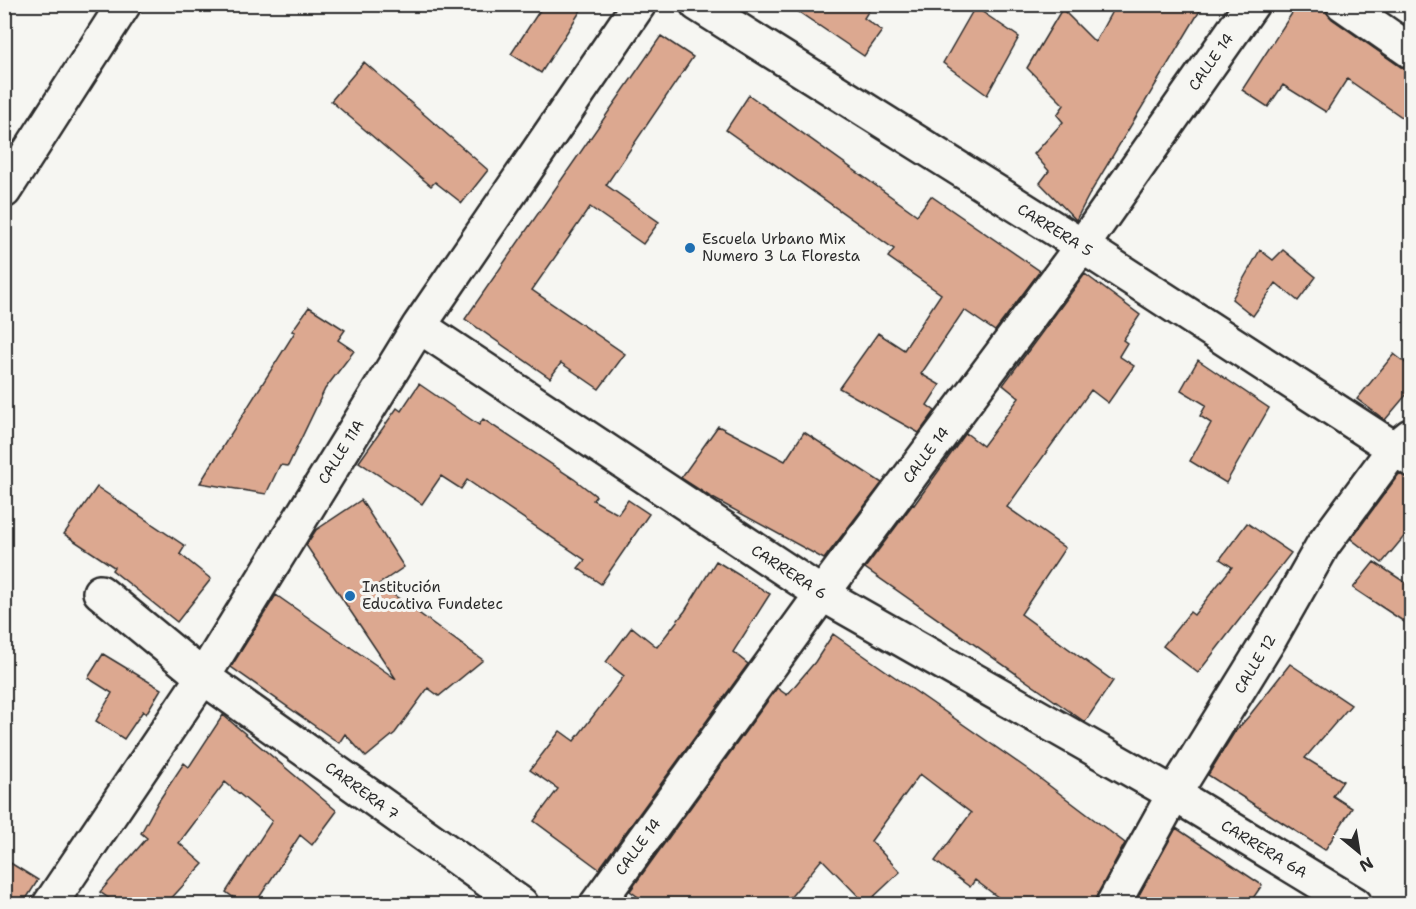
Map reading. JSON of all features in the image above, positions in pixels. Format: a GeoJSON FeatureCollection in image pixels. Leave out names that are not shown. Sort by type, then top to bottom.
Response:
{"type":"FeatureCollection","features":[{"type":"Feature","properties":{"kind":"street"},"geometry":{"type":"LineString","coordinates":[[4,191],[124,4]]}},
{"type":"Feature","properties":{"kind":"street","name":"CALLE 11A"},"geometry":{"type":"LineString","coordinates":[[50,904],[203,677],[418,326],[639,4]]}},
{"type":"Feature","properties":{"kind":"street","name":"CARRERA 5"},"geometry":{"type":"LineString","coordinates":[[697,4],[1406,448]]}},
{"type":"Feature","properties":{"kind":"street","name":"CALLE 14"},"geometry":{"type":"LineString","coordinates":[[597,904],[822,594],[1082,246],[1252,4]]}},
{"type":"Feature","properties":{"kind":"street"},"geometry":{"type":"LineString","coordinates":[[1343,4],[1412,51]]}},
{"type":"Feature","properties":{"kind":"street","name":"CARRERA 6"},"geometry":{"type":"LineString","coordinates":[[418,326],[822,594],[1174,794]]}},
{"type":"Feature","properties":{"kind":"street","name":"CALLE 12"},"geometry":{"type":"LineString","coordinates":[[1113,904],[1174,794],[1269,640],[1323,545],[1406,448]]}},
{"type":"Feature","properties":{"kind":"street","name":"CARRERA 7"},"geometry":{"type":"LineString","coordinates":[[100,592],[203,677],[521,904]]}},
{"type":"Feature","properties":{"kind":"street","name":"CARRERA 6A"},"geometry":{"type":"LineString","coordinates":[[1174,794],[1355,904]]}},
{"type":"Feature","properties":{"kind":"building"},"geometry":{"type":"Polygon","coordinates":[[[544,4],[585,4],[541,73],[511,54],[544,4]]]}},
{"type":"Feature","properties":{"kind":"building"},"geometry":{"type":"Polygon","coordinates":[[[787,4],[873,4],[864,18],[882,31],[864,56],[787,4]]]}},
{"type":"Feature","properties":{"kind":"building"},"geometry":{"type":"Polygon","coordinates":[[[1116,4],[1204,4],[1076,220],[1040,183],[1049,171],[1034,154],[1063,122],[1057,115],[1064,105],[1027,68],[1062,9],[1095,42],[1116,4]]]}},
{"type":"Feature","properties":{"kind":"building"},"geometry":{"type":"Polygon","coordinates":[[[1298,4],[1325,4],[1326,12],[1332,19],[1401,67],[1412,71],[1412,124],[1347,79],[1326,112],[1283,85],[1268,107],[1242,90],[1298,4]]]}},
{"type":"Feature","properties":{"kind":"building"},"geometry":{"type":"Polygon","coordinates":[[[975,7],[1019,37],[987,95],[943,63],[975,7]]]}},
{"type":"Feature","properties":{"kind":"building"},"geometry":{"type":"Polygon","coordinates":[[[661,36],[693,57],[606,185],[659,222],[643,244],[590,207],[532,290],[625,354],[599,389],[561,363],[550,378],[465,319],[661,36]]]}},
{"type":"Feature","properties":{"kind":"building"},"geometry":{"type":"Polygon","coordinates":[[[364,62],[488,170],[462,203],[435,182],[431,186],[331,101],[364,62]]]}},
{"type":"Feature","properties":{"kind":"building"},"geometry":{"type":"Polygon","coordinates":[[[749,95],[917,215],[931,196],[1040,271],[995,331],[964,310],[921,374],[940,385],[927,405],[935,411],[919,433],[839,388],[878,333],[904,350],[941,294],[888,257],[894,249],[726,130],[749,95]]]}},
{"type":"Feature","properties":{"kind":"building"},"geometry":{"type":"Polygon","coordinates":[[[1260,250],[1273,260],[1283,250],[1316,277],[1298,301],[1276,283],[1253,316],[1232,299],[1260,250]]]}},
{"type":"Feature","properties":{"kind":"building"},"geometry":{"type":"Polygon","coordinates":[[[1085,274],[1140,315],[1123,340],[1127,343],[1119,356],[1134,366],[1108,403],[1091,390],[1007,507],[1065,548],[1021,614],[1113,681],[1085,722],[865,568],[966,433],[983,446],[1019,398],[1003,385],[1085,274]]]}},
{"type":"Feature","properties":{"kind":"building"},"geometry":{"type":"Polygon","coordinates":[[[309,307],[345,330],[338,340],[354,351],[325,389],[288,466],[280,465],[266,494],[200,483],[295,332],[292,331],[309,307]]]}},
{"type":"Feature","properties":{"kind":"building"},"geometry":{"type":"Polygon","coordinates":[[[1394,354],[1412,368],[1412,388],[1385,420],[1357,399],[1394,354]]]}},
{"type":"Feature","properties":{"kind":"building"},"geometry":{"type":"Polygon","coordinates":[[[1198,360],[1269,408],[1226,483],[1190,461],[1211,423],[1200,416],[1206,405],[1181,390],[1198,360]]]}},
{"type":"Feature","properties":{"kind":"building"},"geometry":{"type":"Polygon","coordinates":[[[419,384],[479,425],[483,419],[574,479],[596,496],[593,500],[618,514],[628,500],[649,514],[601,584],[578,568],[585,560],[467,480],[461,489],[441,476],[422,504],[359,462],[397,408],[401,411],[419,384]]]}},
{"type":"Feature","properties":{"kind":"building"},"geometry":{"type":"Polygon","coordinates":[[[718,426],[785,461],[804,432],[882,483],[824,559],[709,496],[681,478],[718,426]]]}},
{"type":"Feature","properties":{"kind":"building"},"geometry":{"type":"Polygon","coordinates":[[[1399,474],[1412,479],[1412,527],[1382,563],[1351,539],[1399,474]]]}},
{"type":"Feature","properties":{"kind":"building"},"geometry":{"type":"Polygon","coordinates":[[[97,487],[185,546],[180,554],[211,579],[177,622],[112,570],[114,567],[64,534],[97,487]]]}},
{"type":"Feature","properties":{"kind":"building"},"geometry":{"type":"Polygon","coordinates":[[[361,500],[404,567],[379,584],[483,660],[439,696],[428,688],[395,733],[366,757],[345,734],[339,743],[231,667],[276,595],[396,679],[306,545],[316,530],[361,500]]]}},
{"type":"Feature","properties":{"kind":"building"},"geometry":{"type":"Polygon","coordinates":[[[1247,523],[1291,553],[1198,673],[1163,646],[1190,612],[1194,615],[1232,567],[1220,559],[1247,523]]]}},
{"type":"Feature","properties":{"kind":"building"},"geometry":{"type":"Polygon","coordinates":[[[716,561],[770,594],[733,652],[748,664],[599,869],[534,821],[558,789],[530,770],[560,731],[574,741],[624,676],[606,662],[632,627],[657,647],[685,611],[716,561]]]}},
{"type":"Feature","properties":{"kind":"building"},"geometry":{"type":"Polygon","coordinates":[[[1374,562],[1412,587],[1412,627],[1353,588],[1374,562]]]}},
{"type":"Feature","properties":{"kind":"building"},"geometry":{"type":"Polygon","coordinates":[[[833,634],[1026,768],[1125,843],[1094,904],[1007,904],[975,880],[970,887],[935,861],[971,813],[920,774],[871,841],[900,872],[866,904],[822,859],[785,904],[648,904],[630,891],[777,688],[787,695],[815,662],[833,634]]]}},
{"type":"Feature","properties":{"kind":"building"},"geometry":{"type":"Polygon","coordinates":[[[103,654],[161,689],[146,714],[143,711],[124,739],[96,721],[112,693],[88,678],[103,654]]]}},
{"type":"Feature","properties":{"kind":"building"},"geometry":{"type":"Polygon","coordinates":[[[1290,664],[1351,705],[1305,758],[1343,781],[1333,796],[1352,808],[1325,850],[1208,775],[1234,733],[1290,664]]]}},
{"type":"Feature","properties":{"kind":"building"},"geometry":{"type":"Polygon","coordinates":[[[223,715],[337,811],[312,845],[300,835],[255,904],[242,904],[226,892],[272,821],[225,782],[179,843],[203,864],[166,904],[117,904],[100,892],[147,838],[141,833],[158,802],[184,763],[189,767],[223,715]]]}},
{"type":"Feature","properties":{"kind":"building"},"geometry":{"type":"Polygon","coordinates":[[[1176,828],[1262,885],[1249,904],[1134,904],[1176,828]]]}},
{"type":"Feature","properties":{"kind":"building"},"geometry":{"type":"Polygon","coordinates":[[[4,859],[38,880],[23,904],[4,904],[4,859]]]}},
{"type":"Feature","properties":{"kind":"place","name":"Escuela Urbano Mix Numero 3 La Floresta"},"geometry":{"type":"Point","coordinates":[690,248]}},
{"type":"Feature","properties":{"kind":"place","name":"Institución Educativa Fundetec"},"geometry":{"type":"Point","coordinates":[350,596]}}]}
